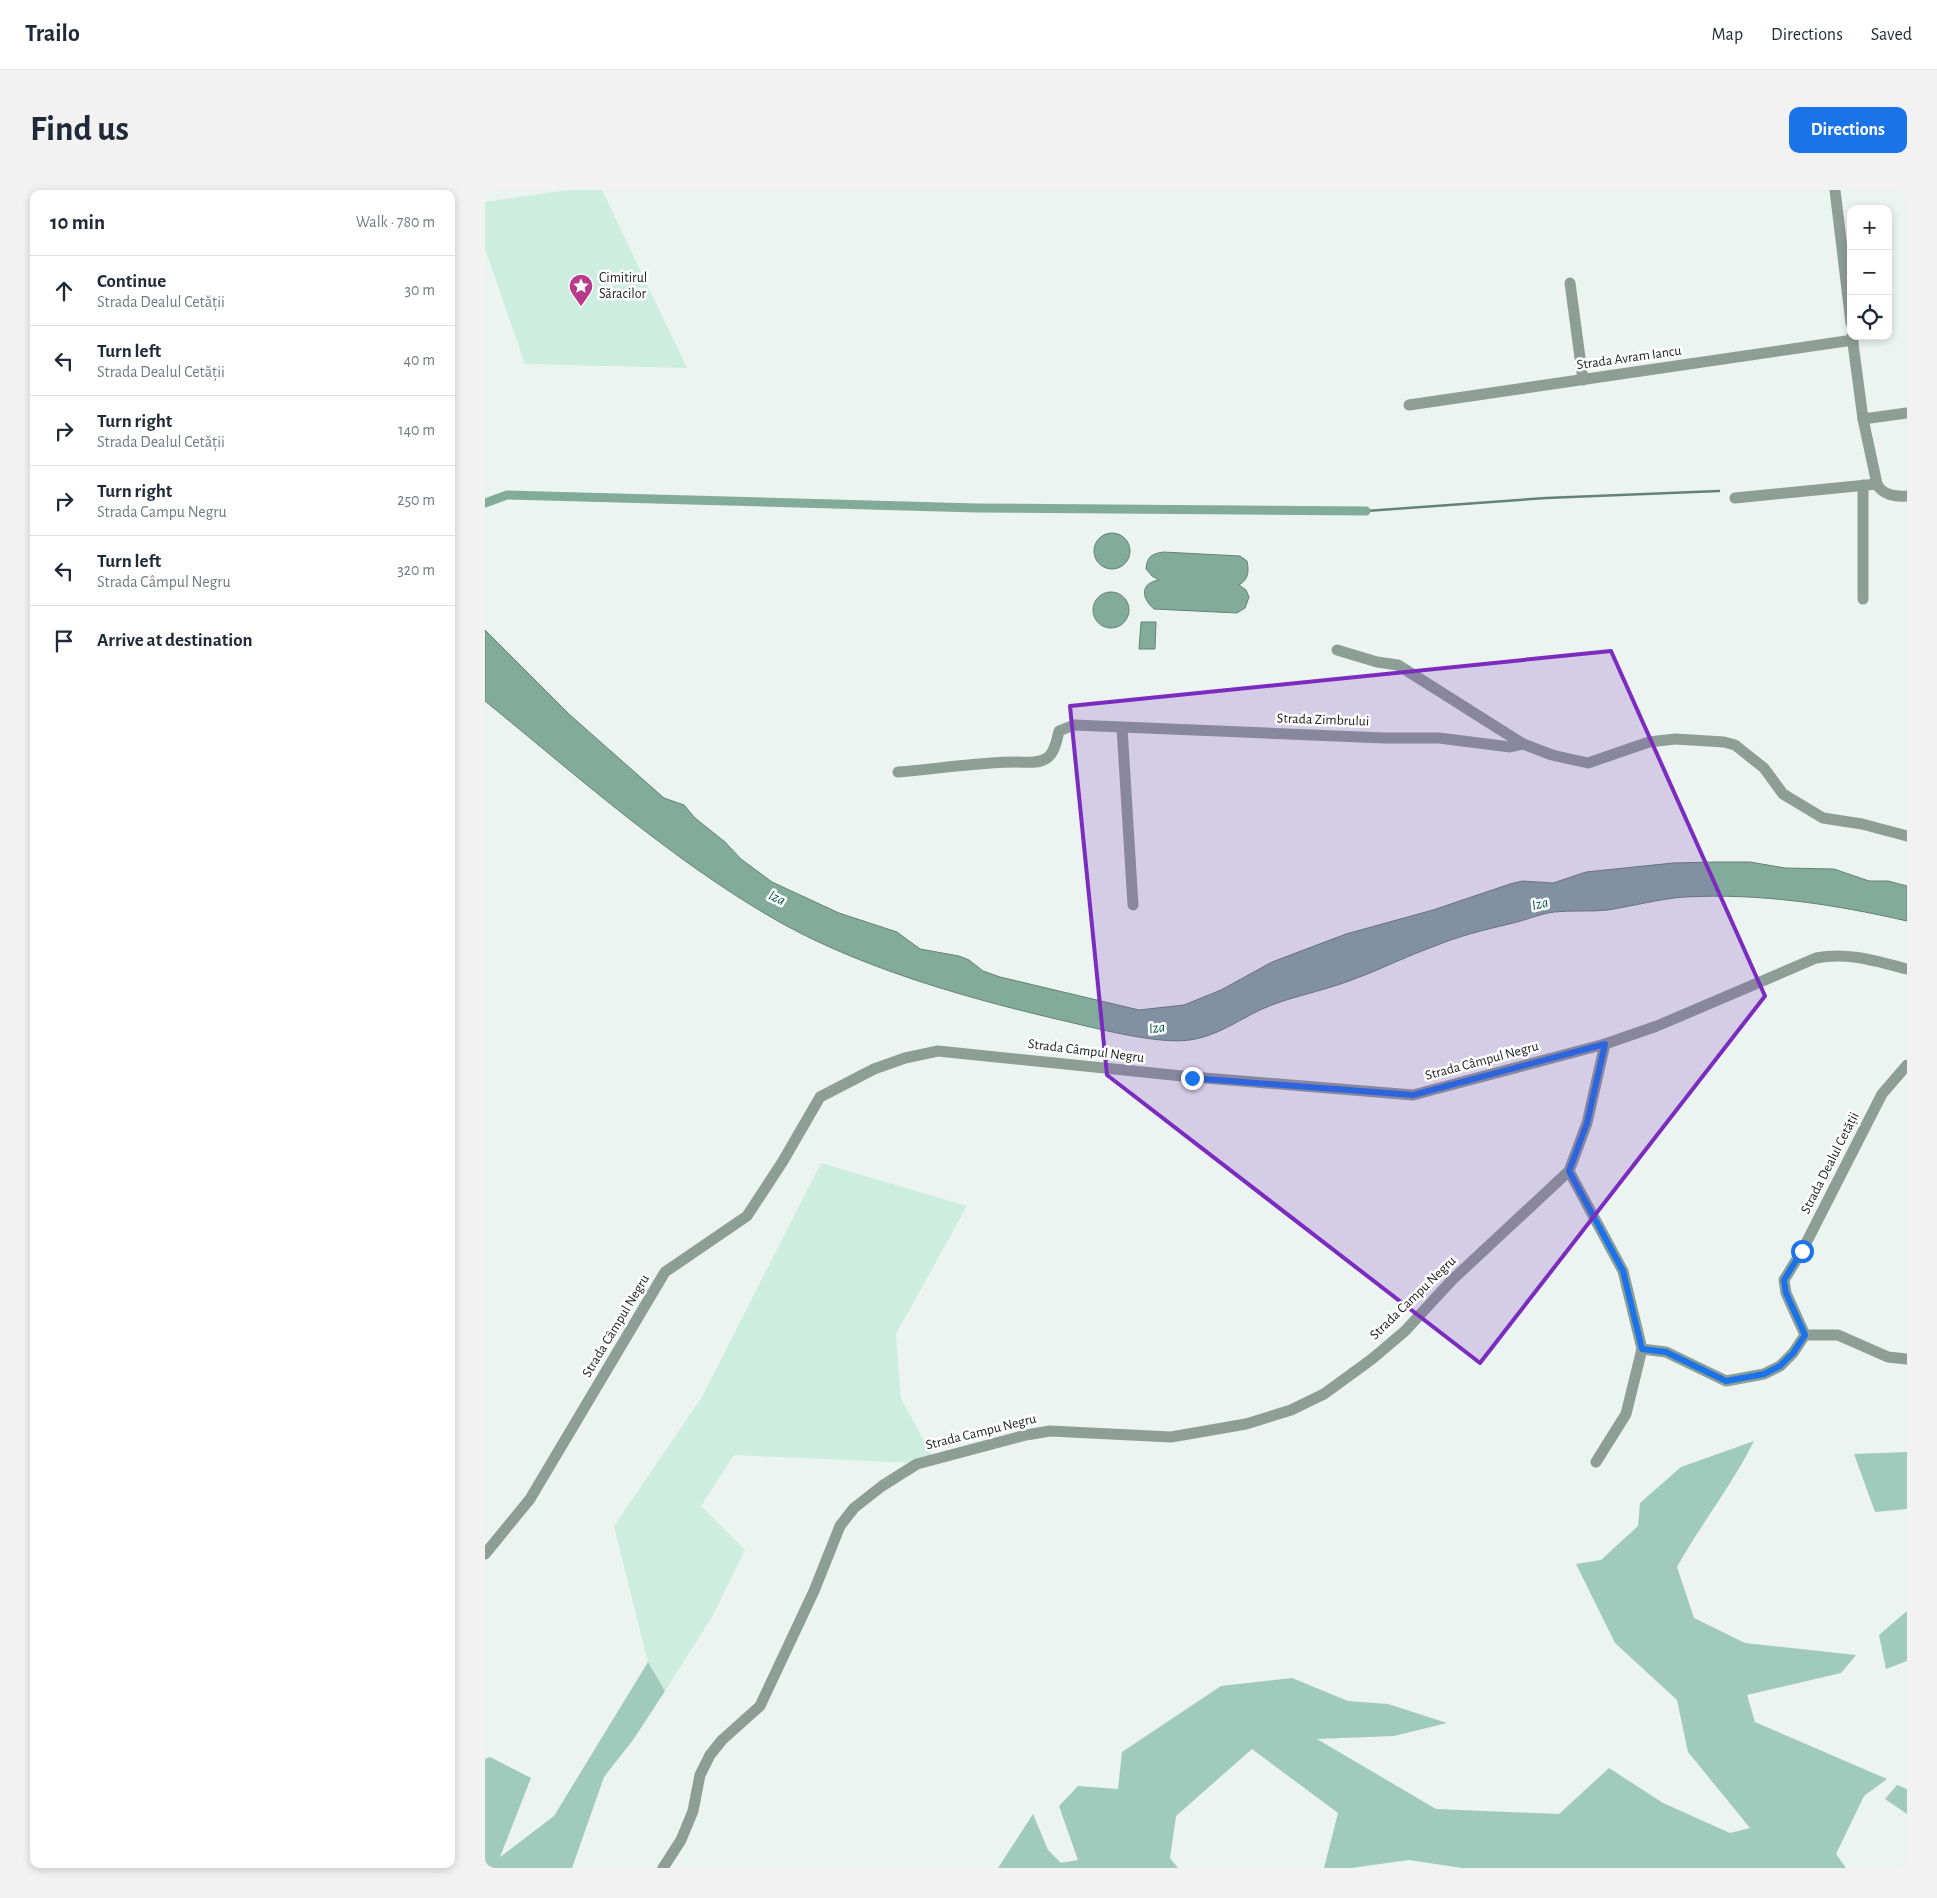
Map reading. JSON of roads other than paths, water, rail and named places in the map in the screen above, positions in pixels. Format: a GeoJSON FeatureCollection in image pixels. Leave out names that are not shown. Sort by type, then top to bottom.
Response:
{"type":"FeatureCollection","features":[{"type":"Feature","properties":{"kind":"street"},"geometry":{"type":"LineString","coordinates":[[1835,190],[1848,295]]}},
{"type":"Feature","properties":{"kind":"street"},"geometry":{"type":"LineString","coordinates":[[1570,283],[1583,380]]}},
{"type":"Feature","properties":{"kind":"street","name":"Strada Avram Iancu"},"geometry":{"type":"LineString","coordinates":[[1409,405],[1847,339]]}},
{"type":"Feature","properties":{"kind":"street","name":"Strada Avram Iancu"},"geometry":{"type":"LineString","coordinates":[[1853,340],[1863,419],[1877,484]]}},
{"type":"Feature","properties":{"kind":"street"},"geometry":{"type":"LineString","coordinates":[[1863,419],[1907,413]]}},
{"type":"Feature","properties":{"kind":"street"},"geometry":{"type":"LineString","coordinates":[[1735,498],[1877,484],[1882,491],[1898,497],[1907,496]]}},
{"type":"Feature","properties":{"kind":"street"},"geometry":{"type":"LineString","coordinates":[[1863,485],[1863,599]]}},
{"type":"Feature","properties":{"kind":"street","name":"Strada Zimbrului"},"geometry":{"type":"LineString","coordinates":[[1337,650],[1377,662],[1398,665],[1523,744],[1573,762],[1588,763],[1649,742],[1675,739],[1724,742],[1735,746],[1764,768],[1783,794],[1823,818],[1863,824],[1907,836]]}},
{"type":"Feature","properties":{"kind":"street","name":"Strada Zimbrului"},"geometry":{"type":"LineString","coordinates":[[898,772],[950,768],[979,762],[1039,762],[1048,758],[1053,753],[1059,731],[1075,725],[1439,738],[1510,747],[1523,744]]}},
{"type":"Feature","properties":{"kind":"street"},"geometry":{"type":"LineString","coordinates":[[1122,728],[1121,746],[1133,905]]}},
{"type":"Feature","properties":{"kind":"street","name":"Strada Câmpul Negru"},"geometry":{"type":"LineString","coordinates":[[485,1554],[530,1499],[665,1272],[747,1216],[783,1161],[820,1096],[875,1069],[905,1058],[938,1051],[1192,1078],[1413,1095],[1605,1044],[1657,1026],[1815,958],[1856,957],[1907,970]]}},
{"type":"Feature","properties":{"kind":"street","name":"Strada Campu Negru"},"geometry":{"type":"LineString","coordinates":[[663,1868],[681,1840],[687,1826],[693,1811],[701,1775],[710,1755],[722,1740],[760,1706],[814,1591],[840,1526],[854,1508],[882,1486],[917,1464],[1026,1435],[1050,1431],[1171,1437],[1246,1424],[1291,1410],[1324,1394],[1399,1336],[1452,1280],[1569,1171],[1587,1123],[1605,1044]]}},
{"type":"Feature","properties":{"kind":"street","name":"Strada Dealul Cetății"},"geometry":{"type":"LineString","coordinates":[[1805,1335],[1786,1293],[1784,1280],[1802,1251],[1882,1094],[1907,1065]]}},
{"type":"Feature","properties":{"kind":"street"},"geometry":{"type":"LineString","coordinates":[[1569,1171],[1623,1271],[1642,1349],[1626,1414],[1596,1462]]}},
{"type":"Feature","properties":{"kind":"street"},"geometry":{"type":"LineString","coordinates":[[1642,1349],[1666,1352],[1726,1381],[1764,1374],[1780,1366],[1793,1353],[1805,1335],[1838,1334],[1888,1357],[1907,1359]]}},
{"type":"Feature","properties":{"kind":"water"},"geometry":{"type":"Polygon","coordinates":[[[1112,533],[1119,534],[1125,538],[1129,544],[1129,558],[1125,564],[1119,568],[1112,569],[1105,568],[1099,564],[1095,558],[1094,551],[1095,544],[1099,538],[1105,534],[1112,533]]]}},
{"type":"Feature","properties":{"kind":"water"},"geometry":{"type":"Polygon","coordinates":[[[1163,552],[1240,556],[1247,561],[1248,568],[1246,577],[1239,585],[1246,590],[1249,597],[1245,608],[1237,613],[1154,609],[1147,600],[1145,592],[1148,584],[1159,580],[1146,569],[1150,557],[1163,552]]]}},
{"type":"Feature","properties":{"kind":"water"},"geometry":{"type":"Polygon","coordinates":[[[1111,592],[1118,593],[1124,597],[1128,603],[1128,617],[1124,623],[1118,627],[1111,628],[1104,627],[1098,623],[1094,617],[1093,610],[1094,603],[1098,597],[1104,593],[1111,592]]]}},
{"type":"Feature","properties":{"kind":"water"},"geometry":{"type":"Polygon","coordinates":[[[1141,622],[1156,622],[1155,649],[1139,649],[1141,622]]]}},
{"type":"Feature","properties":{"kind":"water","name":"Iza"},"geometry":{"type":"Polygon","coordinates":[[[485,630],[570,715],[664,798],[684,805],[695,818],[725,842],[741,859],[772,882],[839,913],[897,932],[920,949],[959,956],[969,960],[983,971],[1000,977],[1139,1010],[1184,1005],[1221,990],[1272,962],[1346,934],[1433,910],[1510,884],[1522,881],[1553,883],[1586,872],[1673,863],[1714,862],[1750,862],[1785,868],[1834,869],[1869,881],[1888,881],[1907,886],[1907,921],[1796,901],[1712,896],[1684,897],[1608,910],[1554,912],[1444,942],[1371,973],[1271,1005],[1218,1032],[1200,1038],[1175,1041],[1121,1034],[980,1000],[870,964],[801,934],[731,893],[623,814],[485,701],[485,630]]]}},
{"type":"Feature","properties":{"kind":"waterway"},"geometry":{"type":"LineString","coordinates":[[1366,511],[1546,498],[1719,491]]}},
{"type":"Feature","properties":{"kind":"waterway"},"geometry":{"type":"LineString","coordinates":[[485,503],[507,495],[977,508],[1366,511]]}},
{"type":"Feature","properties":{"kind":"place","name":"Cimitirul Săracilor"},"geometry":{"type":"Point","coordinates":[581,307]}}]}
